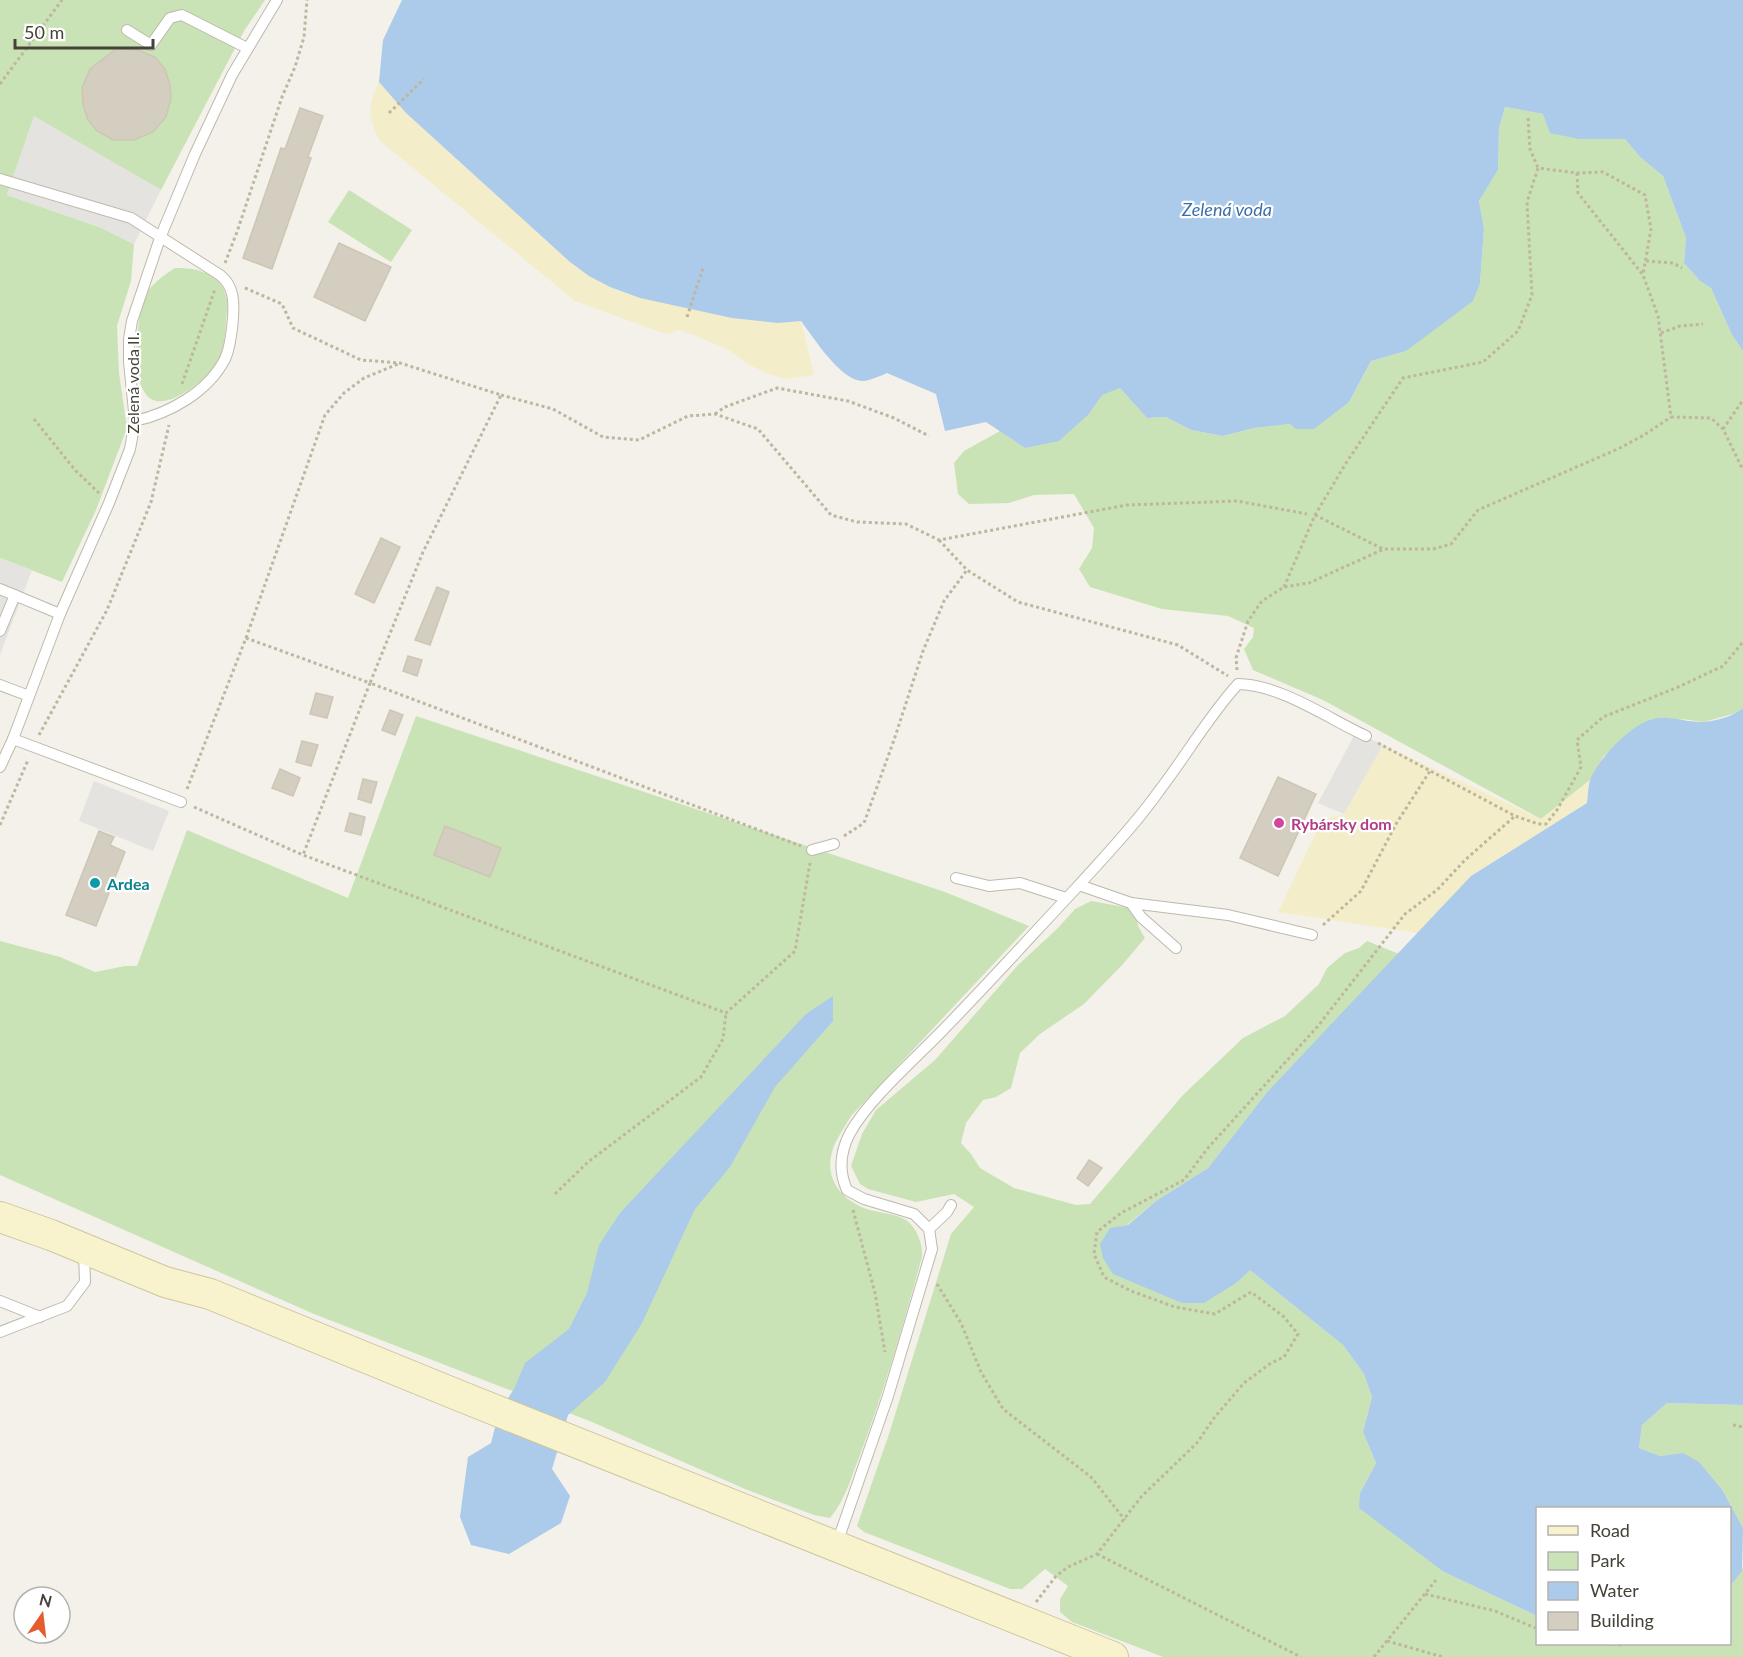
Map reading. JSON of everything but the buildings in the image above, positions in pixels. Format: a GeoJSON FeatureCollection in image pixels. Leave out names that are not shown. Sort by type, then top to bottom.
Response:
{"type":"FeatureCollection","features":[{"type":"Feature","properties":{"kind":"main road"},"geometry":{"type":"LineString","coordinates":[[2,1213],[165,1282],[210,1294]]}},
{"type":"Feature","properties":{"kind":"main road"},"geometry":{"type":"LineString","coordinates":[[2,1213],[115,1243],[210,1294],[1113,1657]]}},
{"type":"Feature","properties":{"kind":"lane","name":"Zelená voda II."},"geometry":{"type":"LineString","coordinates":[[0,767],[60,614],[130,449],[135,421],[129,339],[132,321],[160,238],[195,154],[232,75],[277,0]]}},
{"type":"Feature","properties":{"kind":"lane"},"geometry":{"type":"LineString","coordinates":[[127,30],[152,45],[170,18],[182,15],[247,48]]}},
{"type":"Feature","properties":{"kind":"lane"},"geometry":{"type":"LineString","coordinates":[[0,179],[131,218],[230,286],[234,304],[233,323],[226,357],[215,373],[203,387],[174,407],[163,413],[135,421]]}},
{"type":"Feature","properties":{"kind":"lane"},"geometry":{"type":"LineString","coordinates":[[0,589],[60,614]]}},
{"type":"Feature","properties":{"kind":"lane"},"geometry":{"type":"LineString","coordinates":[[0,631],[15,595]]}},
{"type":"Feature","properties":{"kind":"lane"},"geometry":{"type":"LineString","coordinates":[[0,684],[29,696]]}},
{"type":"Feature","properties":{"kind":"lane"},"geometry":{"type":"LineString","coordinates":[[836,1546],[888,1396],[932,1249],[929,1229],[914,1214],[864,1199],[847,1190],[840,1170],[842,1153],[850,1133],[866,1110],[956,1017],[1116,844],[1159,792],[1223,700],[1238,684],[1254,684],[1309,706],[1366,736]]}},
{"type":"Feature","properties":{"kind":"lane"},"geometry":{"type":"LineString","coordinates":[[7,745],[182,802]]}},
{"type":"Feature","properties":{"kind":"lane"},"geometry":{"type":"LineString","coordinates":[[812,850],[834,844]]}},
{"type":"Feature","properties":{"kind":"lane"},"geometry":{"type":"LineString","coordinates":[[956,878],[989,886],[1020,884],[1066,898]]}},
{"type":"Feature","properties":{"kind":"lane"},"geometry":{"type":"LineString","coordinates":[[1078,885],[1131,903],[1228,915],[1312,935]]}},
{"type":"Feature","properties":{"kind":"lane"},"geometry":{"type":"LineString","coordinates":[[1131,903],[1141,917],[1176,948]]}},
{"type":"Feature","properties":{"kind":"lane"},"geometry":{"type":"LineString","coordinates":[[929,1229],[951,1205]]}},
{"type":"Feature","properties":{"kind":"lane"},"geometry":{"type":"LineString","coordinates":[[0,1332],[67,1306],[85,1282],[84,1249]]}},
{"type":"Feature","properties":{"kind":"lane"},"geometry":{"type":"LineString","coordinates":[[0,1301],[40,1317]]}},
{"type":"Feature","properties":{"kind":"path"},"geometry":{"type":"LineString","coordinates":[[0,84],[62,0]]}},
{"type":"Feature","properties":{"kind":"path"},"geometry":{"type":"LineString","coordinates":[[224,265],[295,67],[304,37],[307,0]]}},
{"type":"Feature","properties":{"kind":"path"},"geometry":{"type":"LineString","coordinates":[[388,113],[424,79]]}},
{"type":"Feature","properties":{"kind":"path"},"geometry":{"type":"LineString","coordinates":[[1284,587],[1315,515],[1346,463],[1403,378],[1483,362],[1518,331],[1532,295],[1527,202],[1538,168],[1530,149],[1528,118]]}},
{"type":"Feature","properties":{"kind":"path"},"geometry":{"type":"LineString","coordinates":[[1538,168],[1577,173],[1603,172],[1645,195],[1651,229],[1643,275]]}},
{"type":"Feature","properties":{"kind":"path"},"geometry":{"type":"LineString","coordinates":[[1577,173],[1578,193],[1643,275],[1658,316],[1671,417]]}},
{"type":"Feature","properties":{"kind":"path"},"geometry":{"type":"LineString","coordinates":[[1646,261],[1673,263],[1682,268]]}},
{"type":"Feature","properties":{"kind":"path"},"geometry":{"type":"LineString","coordinates":[[687,317],[703,268]]}},
{"type":"Feature","properties":{"kind":"path"},"geometry":{"type":"LineString","coordinates":[[182,386],[222,280],[282,304],[293,328],[361,360],[400,363],[553,410],[603,437],[639,440],[688,416],[715,414],[758,429],[831,515],[857,522],[906,524],[939,540],[967,570],[1018,602],[1178,645],[1220,670],[1238,684]]}},
{"type":"Feature","properties":{"kind":"path"},"geometry":{"type":"LineString","coordinates":[[1661,333],[1680,327],[1703,324]]}},
{"type":"Feature","properties":{"kind":"path"},"geometry":{"type":"LineString","coordinates":[[400,363],[364,378],[344,393],[326,415],[246,638],[182,802],[303,855],[726,1013]]}},
{"type":"Feature","properties":{"kind":"path"},"geometry":{"type":"LineString","coordinates":[[715,414],[724,407],[777,388],[848,401],[894,418],[929,436]]}},
{"type":"Feature","properties":{"kind":"path"},"geometry":{"type":"LineString","coordinates":[[303,855],[423,552],[501,395]]}},
{"type":"Feature","properties":{"kind":"path"},"geometry":{"type":"LineString","coordinates":[[1723,429],[1743,400]]}},
{"type":"Feature","properties":{"kind":"path"},"geometry":{"type":"LineString","coordinates":[[1238,684],[1236,658],[1248,621],[1262,601],[1284,587],[1309,583],[1384,549],[1433,549],[1451,544],[1478,510],[1620,448],[1671,417],[1711,418],[1723,429],[1743,470]]}},
{"type":"Feature","properties":{"kind":"path"},"geometry":{"type":"LineString","coordinates":[[34,419],[75,470],[109,503]]}},
{"type":"Feature","properties":{"kind":"path"},"geometry":{"type":"LineString","coordinates":[[41,732],[107,610],[151,502],[167,434]]}},
{"type":"Feature","properties":{"kind":"path"},"geometry":{"type":"LineString","coordinates":[[939,540],[1127,506],[1237,501],[1307,514]]}},
{"type":"Feature","properties":{"kind":"path"},"geometry":{"type":"LineString","coordinates":[[1315,515],[1384,549]]}},
{"type":"Feature","properties":{"kind":"path"},"geometry":{"type":"LineString","coordinates":[[834,844],[864,823],[923,651],[944,601],[967,570]]}},
{"type":"Feature","properties":{"kind":"path"},"geometry":{"type":"LineString","coordinates":[[246,638],[370,682],[812,850],[795,951],[726,1013],[723,1039],[701,1077],[588,1162],[555,1194]]}},
{"type":"Feature","properties":{"kind":"path"},"geometry":{"type":"LineString","coordinates":[[1366,736],[1515,816],[1538,824],[1546,824],[1570,788],[1581,766],[1577,740],[1603,717],[1676,688],[1723,666],[1743,642]]}},
{"type":"Feature","properties":{"kind":"path"},"geometry":{"type":"LineString","coordinates":[[0,825],[27,762]]}},
{"type":"Feature","properties":{"kind":"path"},"geometry":{"type":"LineString","coordinates":[[1312,935],[1361,891],[1396,825],[1430,771]]}},
{"type":"Feature","properties":{"kind":"path"},"geometry":{"type":"LineString","coordinates":[[1024,1622],[1043,1591],[1056,1576],[1068,1567],[1097,1554],[1141,1497],[1197,1443],[1214,1418],[1244,1383],[1271,1363],[1284,1357],[1298,1334],[1284,1316],[1251,1292],[1215,1314],[1175,1306],[1131,1291],[1104,1276],[1094,1254],[1097,1232],[1121,1213],[1185,1180],[1207,1149],[1318,1026],[1405,914],[1437,890],[1515,816]]}},
{"type":"Feature","properties":{"kind":"path"},"geometry":{"type":"LineString","coordinates":[[847,1190],[863,1243],[879,1313],[885,1353]]}},
{"type":"Feature","properties":{"kind":"path"},"geometry":{"type":"LineString","coordinates":[[925,1276],[938,1284],[951,1303],[981,1372],[1003,1409],[1091,1477],[1125,1520]]}},
{"type":"Feature","properties":{"kind":"path"},"geometry":{"type":"LineString","coordinates":[[1733,1425],[1743,1427]]}},
{"type":"Feature","properties":{"kind":"path"},"geometry":{"type":"LineString","coordinates":[[1097,1554],[1302,1657]]}},
{"type":"Feature","properties":{"kind":"path"},"geometry":{"type":"LineString","coordinates":[[1374,1657],[1436,1580]]}},
{"type":"Feature","properties":{"kind":"path"},"geometry":{"type":"LineString","coordinates":[[1425,1594],[1495,1611],[1536,1628]]}},
{"type":"Feature","properties":{"kind":"path"},"geometry":{"type":"LineString","coordinates":[[1387,1641],[1443,1657]]}},
{"type":"Feature","properties":{"kind":"green space"},"geometry":{"type":"Polygon","coordinates":[[[0,0],[265,0],[244,31],[161,190],[34,117],[7,195],[102,228],[134,244],[131,281],[117,326],[119,373],[127,428],[96,510],[62,582],[0,558],[0,0]]]}},
{"type":"Feature","properties":{"kind":"green space"},"geometry":{"type":"Polygon","coordinates":[[[1505,107],[1543,114],[1579,139],[1625,139],[1640,157],[1663,176],[1686,238],[1684,263],[1700,281],[1711,288],[1732,335],[1743,351],[1743,708],[1736,713],[1704,722],[1652,719],[1631,731],[1603,757],[1590,780],[1541,819],[1323,700],[1253,670],[1244,649],[1253,637],[1254,628],[1228,616],[1162,609],[1090,587],[1079,569],[1092,548],[1094,528],[1074,494],[1034,495],[1009,503],[969,504],[958,494],[954,463],[964,451],[1000,431],[1025,448],[1089,414],[1102,394],[1120,388],[1147,418],[1166,417],[1191,430],[1223,436],[1254,428],[1290,424],[1349,402],[1371,361],[1406,351],[1480,283],[1484,229],[1479,201],[1498,170],[1499,128],[1505,107]]]}},
{"type":"Feature","properties":{"kind":"green space"},"geometry":{"type":"Polygon","coordinates":[[[349,190],[412,230],[391,262],[328,222],[349,190]]]}},
{"type":"Feature","properties":{"kind":"green space"},"geometry":{"type":"Polygon","coordinates":[[[175,268],[192,269],[208,274],[215,278],[225,291],[227,309],[223,349],[213,369],[189,390],[169,400],[153,400],[145,393],[137,367],[139,319],[147,292],[175,268]]]}},
{"type":"Feature","properties":{"kind":"green space"},"geometry":{"type":"Polygon","coordinates":[[[416,716],[945,892],[1029,926],[851,1116],[833,1147],[831,1172],[838,1189],[852,1202],[910,1223],[920,1242],[922,1257],[870,1428],[844,1495],[830,1518],[814,1515],[745,1489],[592,1422],[314,1314],[0,1175],[0,941],[60,957],[95,972],[137,966],[187,830],[348,898],[416,716]]]}},
{"type":"Feature","properties":{"kind":"green space"},"geometry":{"type":"Polygon","coordinates":[[[1091,901],[1135,909],[1138,926],[1145,938],[1084,1004],[1040,1034],[1020,1053],[1011,1088],[996,1097],[983,1100],[966,1123],[961,1143],[980,1168],[1014,1188],[1076,1205],[1090,1204],[1183,1095],[1243,1038],[1285,1016],[1319,984],[1327,968],[1345,953],[1359,948],[1367,941],[1399,954],[1268,1091],[1208,1168],[1156,1201],[1127,1225],[1110,1229],[1236,1283],[1249,1269],[1343,1345],[1364,1374],[1372,1397],[1363,1432],[1376,1463],[1360,1493],[1444,1572],[1536,1616],[1536,1645],[1731,1645],[1731,1585],[1743,1568],[1743,1657],[1163,1657],[1072,1622],[1060,1612],[1060,1599],[1068,1586],[1045,1569],[1022,1589],[1010,1589],[864,1532],[857,1526],[889,1434],[951,1234],[974,1207],[954,1194],[916,1202],[868,1189],[860,1184],[851,1166],[862,1134],[876,1110],[935,1060],[1018,965],[1075,909],[1091,901]]]}},
{"type":"Feature","properties":{"kind":"green space"},"geometry":{"type":"Polygon","coordinates":[[[1667,1403],[1743,1405],[1743,1528],[1723,1491],[1683,1453],[1660,1456],[1639,1448],[1642,1425],[1667,1403]]]}},
{"type":"Feature","properties":{"kind":"sand"},"geometry":{"type":"Polygon","coordinates":[[[379,82],[406,113],[580,269],[610,287],[655,301],[741,319],[771,322],[801,321],[814,375],[785,379],[746,363],[729,350],[680,330],[666,334],[575,301],[379,140],[371,118],[371,104],[379,82]]]}},
{"type":"Feature","properties":{"kind":"sand"},"geometry":{"type":"Polygon","coordinates":[[[1383,745],[1541,819],[1590,780],[1587,803],[1471,876],[1418,933],[1278,912],[1322,820],[1344,814],[1383,745]]]}},
{"type":"Feature","properties":{"kind":"shaded area"},"geometry":{"type":"Polygon","coordinates":[[[34,116],[161,190],[134,244],[102,228],[7,195],[34,116]]]}},
{"type":"Feature","properties":{"kind":"shaded area"},"geometry":{"type":"Polygon","coordinates":[[[0,558],[32,570],[0,655],[0,558]]]}},
{"type":"Feature","properties":{"kind":"shaded area"},"geometry":{"type":"Polygon","coordinates":[[[1356,732],[1383,745],[1344,814],[1318,803],[1356,732]]]}},
{"type":"Feature","properties":{"kind":"shaded area"},"geometry":{"type":"Polygon","coordinates":[[[94,781],[169,811],[153,851],[79,821],[94,781]]]}},
{"type":"Feature","properties":{"kind":"water","name":"Zelená voda"},"geometry":{"type":"Polygon","coordinates":[[[402,0],[1743,0],[1743,351],[1732,335],[1711,288],[1700,281],[1684,263],[1686,238],[1663,176],[1640,157],[1625,139],[1579,139],[1550,133],[1543,114],[1505,107],[1499,128],[1498,170],[1479,201],[1484,229],[1480,283],[1473,301],[1406,351],[1371,361],[1349,402],[1314,429],[1296,429],[1290,424],[1254,428],[1223,436],[1191,430],[1166,417],[1147,418],[1120,388],[1102,395],[1089,414],[1059,441],[1025,448],[986,422],[945,431],[936,394],[887,373],[864,381],[855,379],[837,367],[801,321],[778,323],[732,318],[640,298],[610,287],[589,276],[570,262],[406,113],[379,82],[383,40],[402,0]]]}},
{"type":"Feature","properties":{"kind":"water"},"geometry":{"type":"Polygon","coordinates":[[[1743,708],[1743,1405],[1667,1403],[1642,1425],[1639,1448],[1660,1456],[1683,1453],[1699,1462],[1723,1491],[1743,1528],[1742,1571],[1731,1585],[1731,1507],[1536,1507],[1536,1616],[1444,1572],[1359,1508],[1360,1493],[1376,1463],[1363,1432],[1372,1397],[1364,1374],[1343,1345],[1250,1270],[1236,1283],[1204,1303],[1182,1303],[1113,1274],[1103,1258],[1100,1244],[1110,1228],[1128,1225],[1156,1201],[1208,1168],[1268,1091],[1471,876],[1587,803],[1589,783],[1594,772],[1600,762],[1626,735],[1644,722],[1653,719],[1709,721],[1730,716],[1743,708]]]}},
{"type":"Feature","properties":{"kind":"water"},"geometry":{"type":"Polygon","coordinates":[[[833,996],[833,1021],[775,1087],[730,1167],[695,1209],[642,1323],[605,1382],[568,1415],[552,1469],[570,1496],[561,1523],[509,1554],[471,1545],[460,1517],[468,1457],[491,1443],[499,1412],[514,1389],[525,1363],[569,1329],[587,1293],[599,1245],[620,1213],[806,1014],[833,996]]]}},
{"type":"Feature","properties":{"kind":"place","name":"Rybársky dom"},"geometry":{"type":"Point","coordinates":[1279,823]}},
{"type":"Feature","properties":{"kind":"place","name":"Ardea"},"geometry":{"type":"Point","coordinates":[95,883]}}]}
